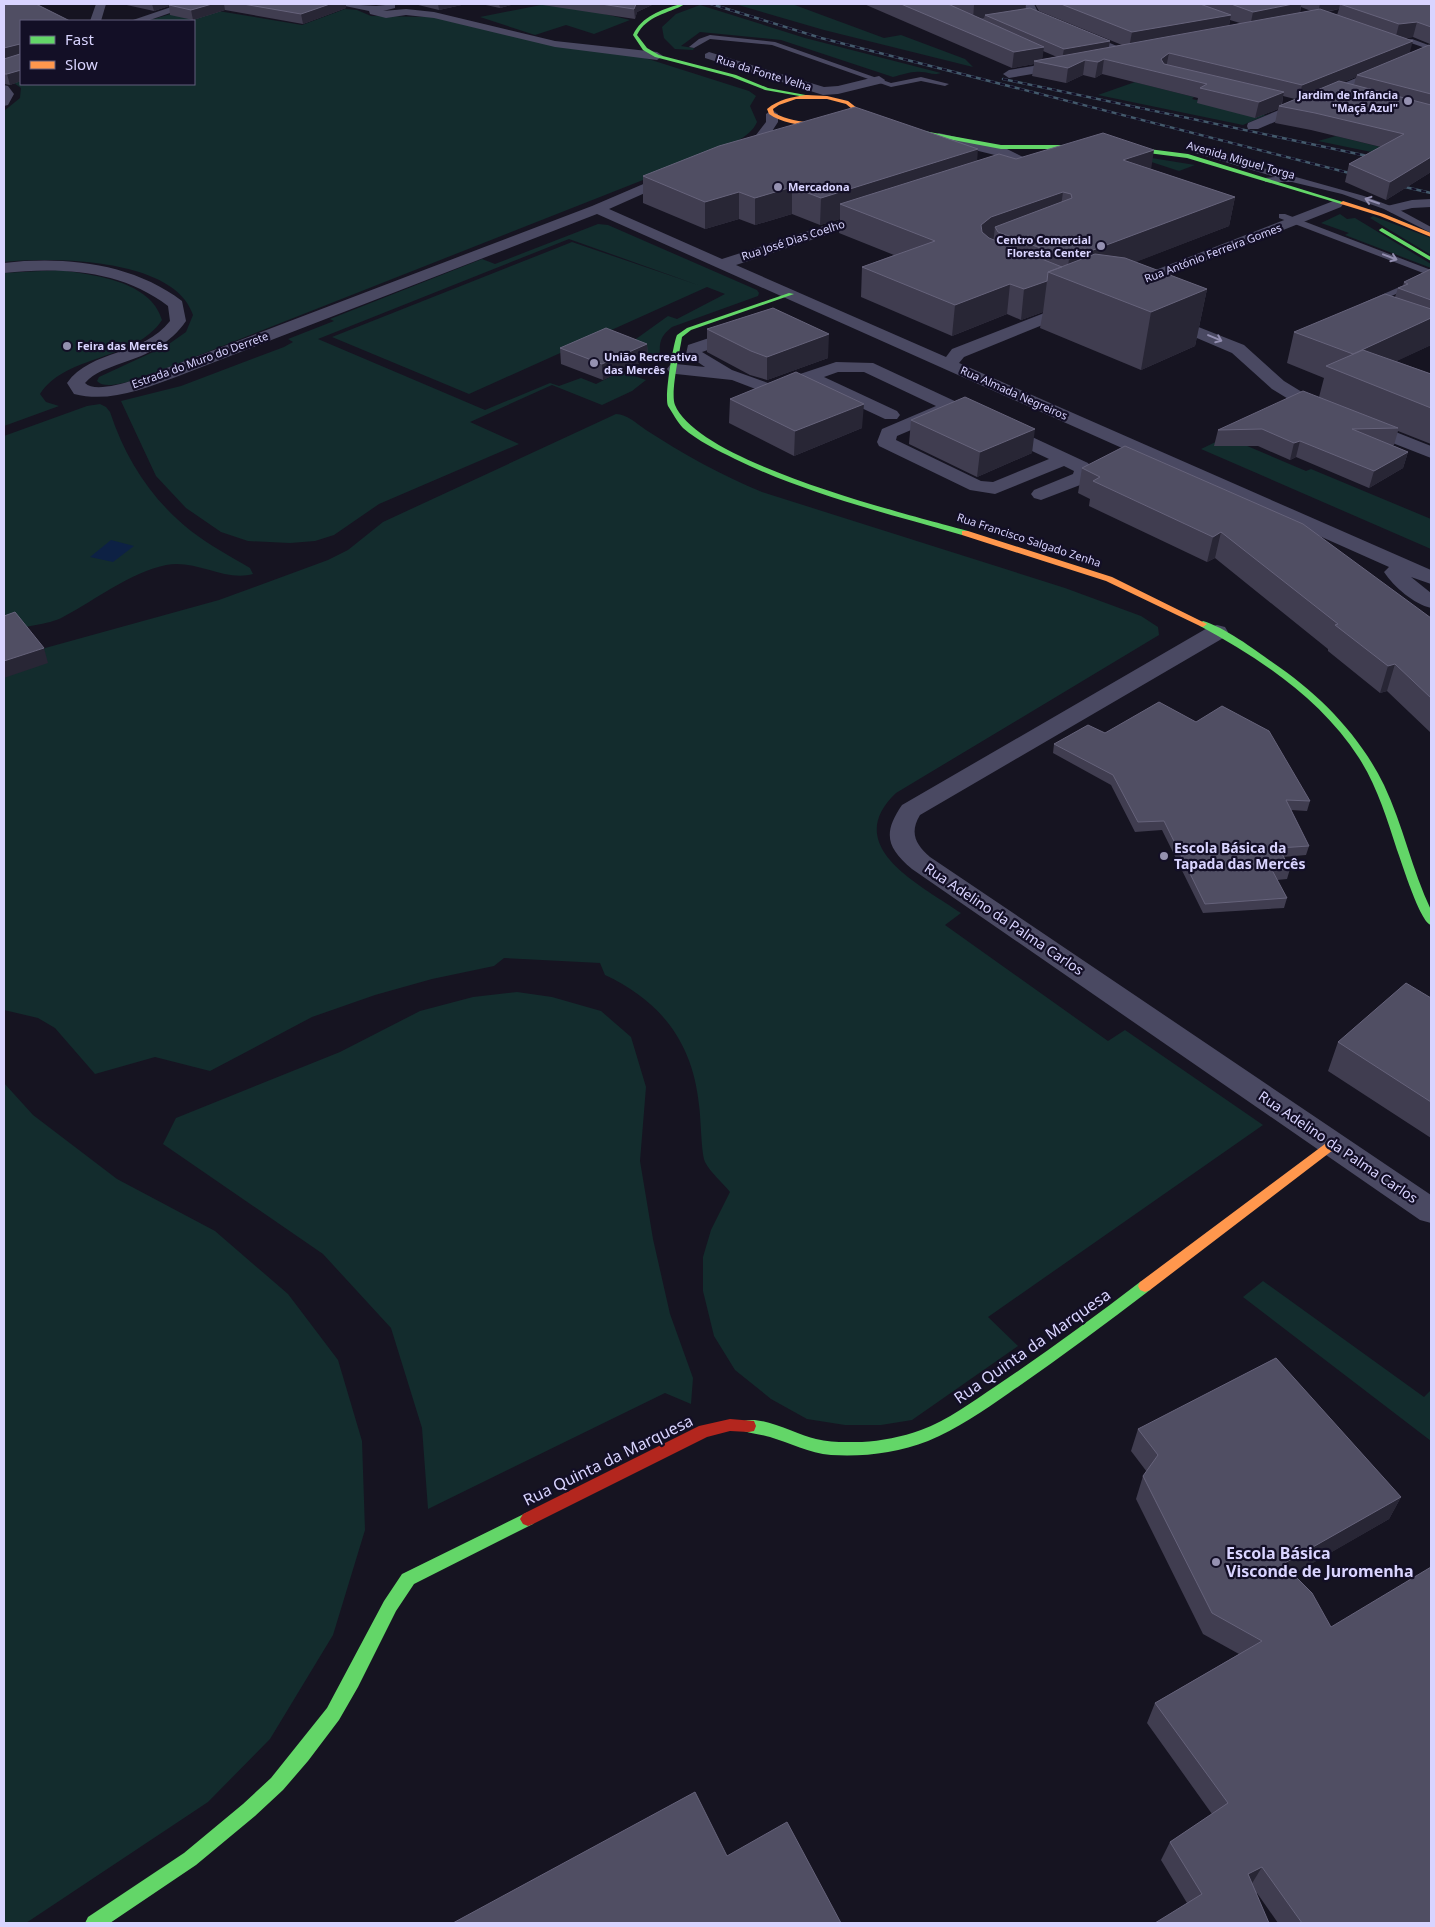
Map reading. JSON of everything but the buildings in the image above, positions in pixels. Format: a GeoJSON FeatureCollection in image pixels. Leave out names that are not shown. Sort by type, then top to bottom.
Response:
{"type":"FeatureCollection","features":[{"type":"Feature","properties":{"kind":"street"},"geometry":{"type":"LineString","coordinates":[[96,20],[101,4]]}},
{"type":"Feature","properties":{"kind":"street"},"geometry":{"type":"LineString","coordinates":[[139,20],[191,4]]}},
{"type":"Feature","properties":{"kind":"street","name":"Rua da Fonte Velha"},"geometry":{"type":"LineString","coordinates":[[349,4],[376,8],[374,12],[382,15],[404,7],[574,47],[657,56],[734,76],[767,89],[809,97]]}},
{"type":"Feature","properties":{"kind":"street"},"geometry":{"type":"LineString","coordinates":[[657,56],[638,40],[639,26],[662,12],[683,4]]}},
{"type":"Feature","properties":{"kind":"street"},"geometry":{"type":"LineString","coordinates":[[1028,11],[1132,52],[1108,57]]}},
{"type":"Feature","properties":{"kind":"street"},"geometry":{"type":"LineString","coordinates":[[648,21],[650,36],[680,61]]}},
{"type":"Feature","properties":{"kind":"street","name":"Rua da Fonte Velha"},"geometry":{"type":"LineString","coordinates":[[574,47],[612,45],[638,40],[680,61]]}},
{"type":"Feature","properties":{"kind":"street"},"geometry":{"type":"LineString","coordinates":[[1384,41],[1426,55]]}},
{"type":"Feature","properties":{"kind":"street","name":"Rua da Fonte Velha"},"geometry":{"type":"LineString","coordinates":[[709,56],[734,62],[823,91],[838,90],[879,80]]}},
{"type":"Feature","properties":{"kind":"street"},"geometry":{"type":"LineString","coordinates":[[1044,58],[1061,66]]}},
{"type":"Feature","properties":{"kind":"street"},"geometry":{"type":"LineString","coordinates":[[1009,74],[1080,62]]}},
{"type":"Feature","properties":{"kind":"street"},"geometry":{"type":"LineString","coordinates":[[1253,126],[1404,62]]}},
{"type":"Feature","properties":{"kind":"street"},"geometry":{"type":"LineString","coordinates":[[772,110],[788,121],[811,124],[832,123],[891,85]]}},
{"type":"Feature","properties":{"kind":"street"},"geometry":{"type":"LineString","coordinates":[[4,89],[8,94],[4,102]]}},
{"type":"Feature","properties":{"kind":"street","name":"Rua da Fonte Velha"},"geometry":{"type":"LineString","coordinates":[[767,89],[772,98],[772,110]]}},
{"type":"Feature","properties":{"kind":"street"},"geometry":{"type":"LineString","coordinates":[[1333,92],[1352,97]]}},
{"type":"Feature","properties":{"kind":"street"},"geometry":{"type":"LineString","coordinates":[[772,110],[790,99],[809,97],[827,98],[853,110]]}},
{"type":"Feature","properties":{"kind":"street"},"geometry":{"type":"LineString","coordinates":[[1280,102],[1298,106]]}},
{"type":"Feature","properties":{"kind":"street"},"geometry":{"type":"LineString","coordinates":[[760,140],[772,122],[772,110]]}},
{"type":"Feature","properties":{"kind":"street","name":"Avenida Miguel Torga"},"geometry":{"type":"LineString","coordinates":[[853,110],[898,128],[1001,147],[1089,147],[1167,152],[1209,162],[1382,215],[1431,235]]}},
{"type":"Feature","properties":{"kind":"street","name":"Avenida Miguel Torga"},"geometry":{"type":"LineString","coordinates":[[832,123],[898,128]]}},
{"type":"Feature","properties":{"kind":"street"},"geometry":{"type":"LineString","coordinates":[[745,147],[760,140],[811,124]]}},
{"type":"Feature","properties":{"kind":"street"},"geometry":{"type":"LineString","coordinates":[[939,137],[954,143],[1010,154],[1018,160],[1018,163],[1007,171]]}},
{"type":"Feature","properties":{"kind":"street"},"geometry":{"type":"LineString","coordinates":[[989,177],[1089,147]]}},
{"type":"Feature","properties":{"kind":"street"},"geometry":{"type":"LineString","coordinates":[[596,208],[687,170]]}},
{"type":"Feature","properties":{"kind":"street","name":"Avenida Miguel Torga"},"geometry":{"type":"LineString","coordinates":[[1309,193],[1336,204],[1431,259]]}},
{"type":"Feature","properties":{"kind":"street"},"geometry":{"type":"LineString","coordinates":[[1392,209],[1412,204],[1431,203]]}},
{"type":"Feature","properties":{"kind":"street","name":"Rua António Ferreira Gomes"},"geometry":{"type":"LineString","coordinates":[[1116,297],[1336,204]]}},
{"type":"Feature","properties":{"kind":"street","name":"Rua Almada Negreiros"},"geometry":{"type":"LineString","coordinates":[[596,208],[1431,578]]}},
{"type":"Feature","properties":{"kind":"street","name":"Estrada do Muro do Derrete"},"geometry":{"type":"LineString","coordinates":[[4,268],[42,265],[85,268],[148,286],[168,297],[176,304],[178,321],[170,334],[159,342],[94,369],[78,378],[76,383],[80,390],[97,392],[124,388],[161,376],[596,208]]}},
{"type":"Feature","properties":{"kind":"street","name":"Rua José Dias Coelho"},"geometry":{"type":"LineString","coordinates":[[722,264],[887,210]]}},
{"type":"Feature","properties":{"kind":"street","name":"Rua Francisco Salgado Zenha"},"geometry":{"type":"LineString","coordinates":[[791,294],[684,331],[678,339],[676,368],[670,395],[673,412],[693,432],[732,456],[777,476],[1108,579],[1136,590],[1216,632],[1262,661],[1319,704],[1356,746],[1378,784],[1431,921]]}},
{"type":"Feature","properties":{"kind":"street"},"geometry":{"type":"LineString","coordinates":[[950,364],[973,359],[1089,307]]}},
{"type":"Feature","properties":{"kind":"street"},"geometry":{"type":"LineString","coordinates":[[1150,313],[1238,349],[1278,385],[1309,404],[1431,452]]}},
{"type":"Feature","properties":{"kind":"street"},"geometry":{"type":"LineString","coordinates":[[754,328],[694,349],[694,354],[766,388],[782,386],[836,367],[867,367]]}},
{"type":"Feature","properties":{"kind":"street"},"geometry":{"type":"LineString","coordinates":[[833,350],[1080,467],[1084,475],[1081,478],[1041,494]]}},
{"type":"Feature","properties":{"kind":"street"},"geometry":{"type":"LineString","coordinates":[[676,368],[735,375]]}},
{"type":"Feature","properties":{"kind":"street"},"geometry":{"type":"LineString","coordinates":[[808,376],[891,415]]}},
{"type":"Feature","properties":{"kind":"street"},"geometry":{"type":"LineString","coordinates":[[953,406],[888,433],[886,442],[977,486],[995,488],[1065,459]]}},
{"type":"Feature","properties":{"kind":"street"},"geometry":{"type":"LineString","coordinates":[[1385,558],[1399,578],[1431,602]]}},
{"type":"Feature","properties":{"kind":"street","name":"Rua Adelino da Palma Carlos"},"geometry":{"type":"LineString","coordinates":[[1216,632],[911,810],[904,820],[901,838],[904,847],[922,863],[1431,1211]]}},
{"type":"Feature","properties":{"kind":"street","name":"Rua Quinta da Marquesa"},"geometry":{"type":"LineString","coordinates":[[94,1923],[203,1850],[255,1807],[294,1766],[326,1723],[351,1682],[393,1596],[408,1579],[704,1431],[730,1425],[757,1427],[794,1441],[828,1448],[880,1446],[923,1436],[973,1410],[1055,1354],[1333,1144]]}},
{"type":"Feature","properties":{"kind":"lane"},"geometry":{"type":"LineString","coordinates":[[692,47],[701,40],[710,37],[770,42],[891,85],[921,79],[945,84]]}},
{"type":"Feature","properties":{"kind":"lane"},"geometry":{"type":"LineString","coordinates":[[1384,41],[1412,41],[1431,38]]}},
{"type":"Feature","properties":{"kind":"lane"},"geometry":{"type":"LineString","coordinates":[[1412,41],[1426,55]]}},
{"type":"Feature","properties":{"kind":"lane"},"geometry":{"type":"LineString","coordinates":[[1198,151],[1357,196],[1392,209],[1431,230]]}},
{"type":"Feature","properties":{"kind":"lane"},"geometry":{"type":"LineString","coordinates":[[1268,180],[1285,177]]}},
{"type":"Feature","properties":{"kind":"lane"},"geometry":{"type":"LineString","coordinates":[[1295,221],[1431,273]]}},
{"type":"Feature","properties":{"kind":"lane"},"geometry":{"type":"LineString","coordinates":[[1366,314],[1362,308],[1370,302],[1431,277]]}},
{"type":"Feature","properties":{"kind":"lane"},"geometry":{"type":"LineString","coordinates":[[1068,296],[1089,307]]}},
{"type":"Feature","properties":{"kind":"green space"},"geometry":{"type":"Polygon","coordinates":[[[546,4],[563,4],[630,20],[594,34],[566,25],[535,35],[480,17],[546,4]]]}},
{"type":"Feature","properties":{"kind":"green space"},"geometry":{"type":"Polygon","coordinates":[[[735,4],[792,4],[884,38],[901,35],[965,59],[973,67],[824,30],[735,4]]]}},
{"type":"Feature","properties":{"kind":"green space"},"geometry":{"type":"Polygon","coordinates":[[[700,5],[805,38],[941,73],[914,72],[893,77],[781,40],[700,32],[681,46],[694,48],[693,50],[675,49],[664,38],[662,27],[676,14],[700,5]]]}},
{"type":"Feature","properties":{"kind":"green space"},"geometry":{"type":"Polygon","coordinates":[[[194,7],[302,25],[345,9],[357,10],[371,16],[432,17],[512,36],[642,57],[749,91],[756,96],[750,106],[757,122],[754,128],[743,137],[709,154],[159,371],[118,384],[102,384],[97,381],[99,377],[166,346],[186,332],[193,315],[182,296],[163,282],[138,272],[110,265],[81,262],[52,260],[4,262],[4,111],[20,98],[21,88],[11,81],[20,78],[20,85],[195,85],[195,20],[150,20],[194,7]]]}},
{"type":"Feature","properties":{"kind":"green space"},"geometry":{"type":"Polygon","coordinates":[[[1135,82],[1194,97],[1192,99],[1266,115],[1243,125],[1098,95],[1135,82]]]}},
{"type":"Feature","properties":{"kind":"green space"},"geometry":{"type":"Polygon","coordinates":[[[1336,136],[1397,151],[1386,155],[1318,141],[1336,136]]]}},
{"type":"Feature","properties":{"kind":"green space"},"geometry":{"type":"Polygon","coordinates":[[[1127,154],[1195,165],[1179,171],[1127,154]]]}},
{"type":"Feature","properties":{"kind":"green space"},"geometry":{"type":"Polygon","coordinates":[[[1340,214],[1347,219],[1355,218],[1431,264],[1431,268],[1345,235],[1349,233],[1321,223],[1340,214]]]}},
{"type":"Feature","properties":{"kind":"green space"},"geometry":{"type":"Polygon","coordinates":[[[1373,216],[1431,238],[1431,255],[1370,218],[1373,216]]]}},
{"type":"Feature","properties":{"kind":"green space"},"geometry":{"type":"Polygon","coordinates":[[[598,224],[608,225],[757,290],[758,296],[672,327],[665,333],[662,339],[660,355],[622,349],[668,316],[677,319],[725,294],[707,287],[469,394],[332,337],[572,242],[698,285],[569,239],[318,339],[485,410],[550,383],[559,386],[581,378],[596,384],[610,377],[614,369],[646,380],[632,391],[602,405],[552,385],[470,422],[519,444],[379,504],[334,535],[315,541],[290,543],[248,541],[221,532],[186,508],[156,476],[121,401],[181,386],[284,347],[293,342],[288,339],[334,321],[330,319],[482,259],[495,264],[598,224]]]}},
{"type":"Feature","properties":{"kind":"green space","name":"Feira das Mercês"},"geometry":{"type":"Polygon","coordinates":[[[60,270],[89,274],[120,282],[134,288],[146,296],[156,307],[162,320],[150,333],[135,343],[66,371],[52,381],[40,394],[46,402],[59,406],[4,426],[4,273],[60,270]]]}},
{"type":"Feature","properties":{"kind":"green space"},"geometry":{"type":"Polygon","coordinates":[[[100,404],[110,412],[116,430],[132,462],[164,506],[191,531],[212,546],[250,568],[253,574],[232,575],[188,565],[166,565],[126,580],[57,620],[4,632],[4,436],[87,406],[100,404]]]}},
{"type":"Feature","properties":{"kind":"green space"},"geometry":{"type":"Polygon","coordinates":[[[616,414],[628,417],[702,464],[762,492],[1065,588],[1141,616],[1158,627],[1159,635],[896,793],[881,813],[877,831],[881,848],[893,863],[909,877],[961,913],[945,925],[1108,1041],[1125,1030],[1263,1125],[988,1317],[1018,1346],[912,1420],[881,1425],[845,1425],[807,1419],[771,1399],[735,1370],[714,1336],[703,1291],[703,1257],[711,1230],[730,1192],[705,1162],[696,1083],[690,1062],[671,1026],[658,1011],[625,986],[605,975],[600,963],[504,958],[494,966],[432,979],[375,995],[312,1017],[210,1071],[155,1057],[95,1074],[55,1028],[38,1018],[4,1010],[4,678],[38,650],[219,600],[328,560],[348,550],[383,522],[616,414]]]}},
{"type":"Feature","properties":{"kind":"green space"},"geometry":{"type":"Polygon","coordinates":[[[1226,437],[1306,471],[1311,469],[1431,519],[1431,549],[1201,449],[1226,437]]]}},
{"type":"Feature","properties":{"kind":"green space"},"geometry":{"type":"Polygon","coordinates":[[[517,992],[552,997],[601,1011],[631,1037],[646,1087],[640,1161],[653,1239],[670,1314],[693,1378],[691,1404],[665,1393],[428,1509],[422,1428],[391,1328],[323,1254],[163,1144],[176,1118],[340,1052],[420,1011],[473,997],[517,992]]]}},
{"type":"Feature","properties":{"kind":"green space"},"geometry":{"type":"Polygon","coordinates":[[[4,1083],[33,1115],[117,1179],[215,1231],[288,1294],[338,1360],[362,1441],[365,1530],[333,1635],[270,1739],[208,1802],[26,1923],[4,1923],[4,1083]]]}},
{"type":"Feature","properties":{"kind":"green space"},"geometry":{"type":"Polygon","coordinates":[[[1263,1281],[1424,1397],[1431,1390],[1431,1441],[1243,1297],[1263,1281]]]}},
{"type":"Feature","properties":{"kind":"water"},"geometry":{"type":"Polygon","coordinates":[[[111,540],[134,546],[113,562],[90,557],[111,540]]]}},
{"type":"Feature","properties":{"kind":"railway"},"geometry":{"type":"LineString","coordinates":[[711,4],[821,38],[1361,176]]}},
{"type":"Feature","properties":{"kind":"railway"},"geometry":{"type":"LineString","coordinates":[[1003,79],[1377,158]]}},
{"type":"Feature","properties":{"kind":"railway"},"geometry":{"type":"LineString","coordinates":[[1392,184],[1431,193]]}},
{"type":"Feature","properties":{"kind":"traffic: fast"},"geometry":{"type":"LineString","coordinates":[[683,4],[655,15],[643,23],[635,35],[645,49],[657,56],[734,76],[767,89],[809,97]]}},
{"type":"Feature","properties":{"kind":"traffic: fast"},"geometry":{"type":"LineString","coordinates":[[913,131],[1001,147],[1117,147],[1188,156],[1343,203]]}},
{"type":"Feature","properties":{"kind":"traffic: fast"},"geometry":{"type":"LineString","coordinates":[[1382,230],[1431,259]]}},
{"type":"Feature","properties":{"kind":"traffic: fast"},"geometry":{"type":"LineString","coordinates":[[791,294],[689,329],[679,336],[672,381],[671,404],[685,425],[715,446],[755,466],[851,500],[965,533]]}},
{"type":"Feature","properties":{"kind":"traffic: fast"},"geometry":{"type":"LineString","coordinates":[[1203,624],[1229,638],[1281,672],[1305,691],[1348,735],[1365,760],[1379,786],[1416,888],[1431,921]]}},
{"type":"Feature","properties":{"kind":"traffic: fast"},"geometry":{"type":"LineString","coordinates":[[749,1426],[769,1430],[808,1444],[829,1448],[853,1449],[876,1447],[900,1443],[923,1436],[956,1420],[988,1400],[1145,1286]]}},
{"type":"Feature","properties":{"kind":"traffic: fast"},"geometry":{"type":"LineString","coordinates":[[94,1923],[190,1859],[277,1784],[333,1714],[390,1606],[408,1579],[528,1519]]}},
{"type":"Feature","properties":{"kind":"traffic: slow"},"geometry":{"type":"LineString","coordinates":[[836,122],[820,124],[795,122],[772,114],[770,109],[786,100],[806,96],[827,97],[848,103],[864,116],[887,124]]}},
{"type":"Feature","properties":{"kind":"traffic: slow"},"geometry":{"type":"LineString","coordinates":[[1343,203],[1382,215],[1431,235]]}},
{"type":"Feature","properties":{"kind":"traffic: slow"},"geometry":{"type":"LineString","coordinates":[[965,533],[1109,579],[1203,624]]}},
{"type":"Feature","properties":{"kind":"traffic: slow"},"geometry":{"type":"LineString","coordinates":[[1145,1286],[1333,1144]]}},
{"type":"Feature","properties":{"kind":"traffic: jam"},"geometry":{"type":"LineString","coordinates":[[528,1519],[704,1431],[730,1425],[749,1426]]}},
{"type":"Feature","properties":{"kind":"place","name":"Jardim de Infância \"Maçã Azul\""},"geometry":{"type":"Point","coordinates":[1408,101]}},
{"type":"Feature","properties":{"kind":"place","name":"Mercadona"},"geometry":{"type":"Point","coordinates":[778,187]}},
{"type":"Feature","properties":{"kind":"place","name":"Centro Comercial Floresta Center"},"geometry":{"type":"Point","coordinates":[1101,246]}},
{"type":"Feature","properties":{"kind":"place","name":"Feira das Mercês"},"geometry":{"type":"Point","coordinates":[67,346]}},
{"type":"Feature","properties":{"kind":"place","name":"União Recreativa das Mercês"},"geometry":{"type":"Point","coordinates":[594,363]}},
{"type":"Feature","properties":{"kind":"place","name":"Escola Básica da Tapada das Mercês"},"geometry":{"type":"Point","coordinates":[1164,856]}},
{"type":"Feature","properties":{"kind":"place","name":"Escola Básica Visconde de Juromenha"},"geometry":{"type":"Point","coordinates":[1216,1562]}}]}
